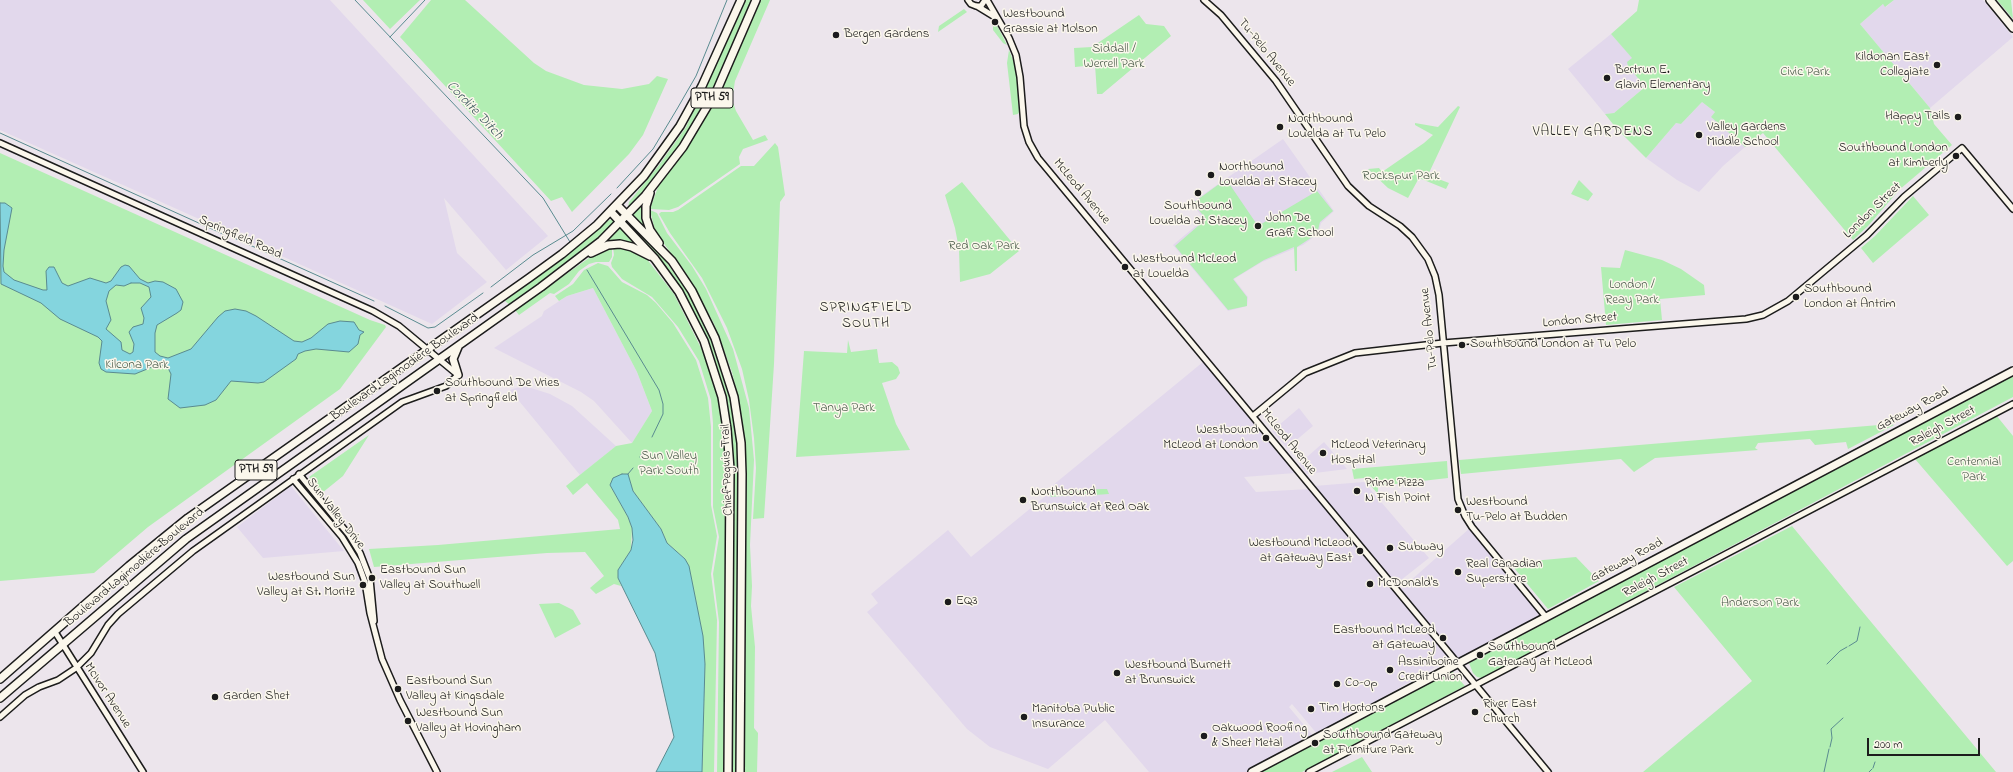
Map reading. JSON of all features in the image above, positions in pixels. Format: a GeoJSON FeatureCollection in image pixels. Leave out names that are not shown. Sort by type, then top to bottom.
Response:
{"type":"FeatureCollection","features":[{"type":"Feature","properties":{"kind":"main road","name":"Boulevard Lagimodière Boulevard"},"geometry":{"type":"LineString","coordinates":[[0,679],[129,566],[188,518],[562,254],[611,212],[644,176],[680,126],[702,86],[741,0]]}},
{"type":"Feature","properties":{"kind":"main road","name":"Boulevard Lagimodière Boulevard"},"geometry":{"type":"LineString","coordinates":[[0,698],[198,529],[580,258],[621,222],[653,187],[684,147],[710,103],[756,0]]}},
{"type":"Feature","properties":{"kind":"main road"},"geometry":{"type":"LineString","coordinates":[[1990,0],[2013,28]]}},
{"type":"Feature","properties":{"kind":"main road"},"geometry":{"type":"LineString","coordinates":[[653,187],[647,204],[647,221],[652,234],[672,262]]}},
{"type":"Feature","properties":{"kind":"main road","name":"Chief Peguis Trail"},"geometry":{"type":"LineString","coordinates":[[617,205],[672,262],[697,300],[715,338],[729,377],[739,428],[742,474],[740,772]]}},
{"type":"Feature","properties":{"kind":"main road","name":"Chief Peguis Trail"},"geometry":{"type":"LineString","coordinates":[[611,212],[655,259],[679,292],[701,334],[716,373],[727,423],[730,469],[728,772]]}},
{"type":"Feature","properties":{"kind":"main road"},"geometry":{"type":"LineString","coordinates":[[580,258],[606,246],[620,244],[634,247],[655,259]]}},
{"type":"Feature","properties":{"kind":"main road"},"geometry":{"type":"LineString","coordinates":[[458,346],[453,359],[458,375]]}},
{"type":"Feature","properties":{"kind":"main road","name":"Gateway Road"},"geometry":{"type":"LineString","coordinates":[[1252,772],[2013,371]]}},
{"type":"Feature","properties":{"kind":"street"},"geometry":{"type":"LineString","coordinates":[[968,0],[971,4],[978,6],[996,18]]}},
{"type":"Feature","properties":{"kind":"street"},"geometry":{"type":"LineString","coordinates":[[978,6],[983,4],[986,0]]}},
{"type":"Feature","properties":{"kind":"street","name":"McLeod Avenue"},"geometry":{"type":"LineString","coordinates":[[986,0],[1009,38],[1016,55],[1020,77],[1022,119],[1029,142],[1038,158],[1548,772]]}},
{"type":"Feature","properties":{"kind":"street","name":"Tu-Pelo Avenue"},"geometry":{"type":"LineString","coordinates":[[1204,0],[1221,15],[1276,81],[1348,186],[1372,209],[1400,226],[1420,247],[1438,286],[1456,489],[1461,508],[1472,527],[1546,617]]}},
{"type":"Feature","properties":{"kind":"street","name":"Springfield Road"},"geometry":{"type":"LineString","coordinates":[[0,143],[373,310],[399,326],[438,360],[458,375]]}},
{"type":"Feature","properties":{"kind":"street","name":"London Street"},"geometry":{"type":"LineString","coordinates":[[1253,416],[1306,373],[1344,356],[1380,349],[1746,319],[1763,316],[1788,302],[1867,235],[1904,197],[1962,148],[2013,209]]}},
{"type":"Feature","properties":{"kind":"street"},"geometry":{"type":"LineString","coordinates":[[0,717],[25,695],[38,687],[58,680],[76,668],[90,653],[108,625],[139,595],[193,551],[402,402],[446,386],[458,375]]}},
{"type":"Feature","properties":{"kind":"street","name":"Raleigh Street"},"geometry":{"type":"LineString","coordinates":[[1309,772],[2013,404]]}},
{"type":"Feature","properties":{"kind":"street","name":"Sun Valley Drive"},"geometry":{"type":"LineString","coordinates":[[299,474],[350,535],[360,553],[370,579],[375,634]]}},
{"type":"Feature","properties":{"kind":"street","name":"Sun Valley Drive"},"geometry":{"type":"LineString","coordinates":[[293,479],[342,537],[358,562],[365,582],[370,613],[382,659],[392,684],[437,772]]}},
{"type":"Feature","properties":{"kind":"street","name":"McIvor Avenue"},"geometry":{"type":"LineString","coordinates":[[55,632],[61,645],[142,772]]}},
{"type":"Feature","properties":{"kind":"shaded area"},"geometry":{"type":"Polygon","coordinates":[[[0,0],[330,0],[548,236],[506,270],[444,198],[457,253],[487,282],[432,324],[244,239],[246,233],[226,231],[0,130],[0,0]]]}},
{"type":"Feature","properties":{"kind":"shaded area","name":"Kildonan East Collegiate"},"geometry":{"type":"Polygon","coordinates":[[[1894,0],[1983,0],[2013,37],[1930,108],[1860,24],[1883,4],[1886,7],[1894,0]]]}},
{"type":"Feature","properties":{"kind":"shaded area","name":"Bertrun E. Glavin Elementary"},"geometry":{"type":"Polygon","coordinates":[[[1611,34],[1633,58],[1628,66],[1645,87],[1614,113],[1605,114],[1568,69],[1611,34]]]}},
{"type":"Feature","properties":{"kind":"shaded area","name":"Valley Gardens Middle School"},"geometry":{"type":"Polygon","coordinates":[[[1702,102],[1715,112],[1711,117],[1745,147],[1723,166],[1699,192],[1677,180],[1646,158],[1676,123],[1681,124],[1702,102]]]}},
{"type":"Feature","properties":{"kind":"shaded area","name":"John De Graff School"},"geometry":{"type":"Polygon","coordinates":[[[1283,139],[1334,211],[1321,223],[1318,234],[1303,245],[1262,262],[1234,279],[1248,297],[1247,306],[1228,311],[1173,245],[1204,219],[1191,203],[1283,139]]]}},
{"type":"Feature","properties":{"kind":"shaded area"},"geometry":{"type":"Polygon","coordinates":[[[593,288],[637,372],[652,411],[632,443],[594,401],[581,392],[494,348],[542,316],[544,311],[567,296],[593,288]]]}},
{"type":"Feature","properties":{"kind":"shaded area"},"geometry":{"type":"Polygon","coordinates":[[[1203,362],[1295,473],[1244,477],[1256,492],[1309,489],[1451,658],[1318,735],[1292,704],[1289,707],[1314,737],[1247,772],[1149,772],[1105,720],[1048,769],[990,747],[967,729],[867,612],[878,603],[871,594],[948,530],[971,557],[1048,494],[1041,495],[1203,362]]]}},
{"type":"Feature","properties":{"kind":"shaded area"},"geometry":{"type":"Polygon","coordinates":[[[519,387],[528,387],[550,394],[572,406],[616,446],[580,475],[510,390],[519,387]]]}},
{"type":"Feature","properties":{"kind":"shaded area"},"geometry":{"type":"Polygon","coordinates":[[[1299,408],[1313,426],[1287,448],[1272,431],[1299,408]]]}},
{"type":"Feature","properties":{"kind":"shaded area"},"geometry":{"type":"Polygon","coordinates":[[[1324,442],[1347,469],[1307,474],[1299,464],[1324,442]]]}},
{"type":"Feature","properties":{"kind":"shaded area"},"geometry":{"type":"Polygon","coordinates":[[[1364,482],[1429,558],[1396,584],[1314,486],[1364,482]]]}},
{"type":"Feature","properties":{"kind":"shaded area"},"geometry":{"type":"Polygon","coordinates":[[[291,486],[344,551],[263,558],[237,527],[291,486]]]}},
{"type":"Feature","properties":{"kind":"shaded area"},"geometry":{"type":"Polygon","coordinates":[[[1470,528],[1542,617],[1458,659],[1401,589],[1470,528]]]}},
{"type":"Feature","properties":{"kind":"green space"},"geometry":{"type":"Polygon","coordinates":[[[363,0],[420,0],[390,29],[363,0]]]}},
{"type":"Feature","properties":{"kind":"green space"},"geometry":{"type":"Polygon","coordinates":[[[431,0],[465,0],[534,63],[546,71],[584,85],[622,89],[649,84],[657,76],[668,79],[643,135],[629,154],[572,212],[562,197],[551,201],[400,37],[431,0]]]}},
{"type":"Feature","properties":{"kind":"green space"},"geometry":{"type":"Polygon","coordinates":[[[743,0],[754,0],[710,96],[691,130],[668,164],[630,208],[628,208],[629,202],[659,165],[686,127],[743,0]]]}},
{"type":"Feature","properties":{"kind":"green space"},"geometry":{"type":"Polygon","coordinates":[[[761,0],[770,0],[735,81],[732,100],[736,111],[753,140],[765,135],[768,140],[743,149],[739,157],[740,164],[678,207],[669,210],[650,209],[658,187],[692,140],[715,100],[761,0]]]}},
{"type":"Feature","properties":{"kind":"green space","name":"Civic Park"},"geometry":{"type":"Polygon","coordinates":[[[1639,0],[1894,0],[1885,7],[1883,4],[1860,24],[1930,108],[1934,124],[1952,145],[1899,190],[1868,226],[1853,240],[1763,133],[1745,147],[1711,117],[1715,112],[1702,102],[1681,124],[1676,123],[1646,158],[1616,128],[1605,114],[1614,113],[1645,87],[1628,66],[1627,62],[1632,58],[1611,34],[1637,11],[1639,0]]]}},
{"type":"Feature","properties":{"kind":"green space"},"geometry":{"type":"Polygon","coordinates":[[[1997,0],[2011,0],[2013,19],[1997,0]]]}},
{"type":"Feature","properties":{"kind":"green space"},"geometry":{"type":"Polygon","coordinates":[[[964,9],[967,12],[938,32],[939,26],[964,9]]]}},
{"type":"Feature","properties":{"kind":"green space","name":"Siddall / Werrell Park"},"geometry":{"type":"Polygon","coordinates":[[[1139,15],[1146,24],[1164,26],[1171,36],[1102,94],[1097,94],[1095,65],[1075,67],[1074,48],[1092,47],[1139,15]]]}},
{"type":"Feature","properties":{"kind":"green space"},"geometry":{"type":"Polygon","coordinates":[[[993,23],[995,23],[999,29],[1007,45],[1003,43],[993,30],[993,23]]]}},
{"type":"Feature","properties":{"kind":"green space"},"geometry":{"type":"Polygon","coordinates":[[[1009,50],[1015,65],[1018,85],[1019,112],[1018,114],[1013,115],[1007,63],[1009,50]]]}},
{"type":"Feature","properties":{"kind":"green space","name":"Rockspur Park"},"geometry":{"type":"Polygon","coordinates":[[[1458,106],[1460,107],[1428,175],[1449,183],[1446,189],[1419,178],[1408,198],[1388,188],[1368,169],[1379,168],[1382,172],[1424,143],[1433,135],[1415,125],[1415,123],[1438,127],[1458,106]]]}},
{"type":"Feature","properties":{"kind":"green space"},"geometry":{"type":"Polygon","coordinates":[[[775,143],[778,147],[785,195],[780,202],[774,364],[764,518],[753,519],[756,468],[754,438],[749,400],[742,369],[727,328],[702,278],[670,233],[659,214],[661,212],[673,212],[678,210],[741,166],[754,166],[775,143]]]}},
{"type":"Feature","properties":{"kind":"green space","name":"Kilcona Park"},"geometry":{"type":"Polygon","coordinates":[[[0,153],[370,320],[385,325],[386,327],[340,389],[148,527],[94,573],[0,581],[0,153]]]}},
{"type":"Feature","properties":{"kind":"green space","name":"John De Graff School"},"geometry":{"type":"Polygon","coordinates":[[[1226,179],[1258,226],[1317,191],[1333,211],[1320,222],[1317,234],[1297,247],[1297,271],[1295,271],[1294,247],[1264,260],[1233,279],[1247,297],[1247,306],[1228,310],[1175,246],[1206,219],[1193,203],[1226,179]]]}},
{"type":"Feature","properties":{"kind":"green space"},"geometry":{"type":"Polygon","coordinates":[[[1579,180],[1593,194],[1588,201],[1571,194],[1579,180]]]}},
{"type":"Feature","properties":{"kind":"green space","name":"Red Oak Park"},"geometry":{"type":"Polygon","coordinates":[[[962,182],[1019,251],[990,274],[960,282],[959,249],[955,228],[945,195],[962,182]]]}},
{"type":"Feature","properties":{"kind":"green space"},"geometry":{"type":"Polygon","coordinates":[[[1913,196],[1929,215],[1873,263],[1861,248],[1875,236],[1913,196]]]}},
{"type":"Feature","properties":{"kind":"green space"},"geometry":{"type":"Polygon","coordinates":[[[644,203],[646,230],[632,216],[644,203]]]}},
{"type":"Feature","properties":{"kind":"green space"},"geometry":{"type":"Polygon","coordinates":[[[650,210],[657,213],[667,233],[692,266],[706,289],[733,349],[749,408],[754,460],[750,545],[752,586],[751,606],[755,647],[754,728],[758,733],[757,772],[744,772],[746,480],[744,435],[738,398],[732,372],[714,324],[692,283],[655,231],[650,210]]]}},
{"type":"Feature","properties":{"kind":"green space"},"geometry":{"type":"Polygon","coordinates":[[[612,219],[615,222],[594,243],[511,306],[505,301],[569,252],[605,222],[612,219]]]}},
{"type":"Feature","properties":{"kind":"green space"},"geometry":{"type":"Polygon","coordinates":[[[628,221],[660,253],[697,306],[722,361],[735,415],[739,458],[737,772],[730,772],[732,463],[721,384],[701,329],[631,228],[628,221]]]}},
{"type":"Feature","properties":{"kind":"green space"},"geometry":{"type":"Polygon","coordinates":[[[622,226],[644,250],[603,244],[622,226]]]}},
{"type":"Feature","properties":{"kind":"green space"},"geometry":{"type":"Polygon","coordinates":[[[620,246],[637,252],[646,258],[674,294],[706,358],[716,388],[724,428],[726,466],[724,772],[717,772],[719,622],[713,574],[719,537],[713,507],[713,423],[711,400],[699,361],[678,327],[652,297],[622,279],[612,267],[611,263],[614,255],[613,247],[620,246]]]}},
{"type":"Feature","properties":{"kind":"green space"},"geometry":{"type":"Polygon","coordinates":[[[612,247],[612,257],[609,262],[596,262],[589,264],[579,271],[569,284],[554,294],[550,293],[519,315],[515,310],[596,253],[612,247]]]}},
{"type":"Feature","properties":{"kind":"green space","name":"London / Reay Park"},"geometry":{"type":"Polygon","coordinates":[[[1625,250],[1662,260],[1681,269],[1704,285],[1705,295],[1660,299],[1662,320],[1606,325],[1601,267],[1620,268],[1625,250]]]}},
{"type":"Feature","properties":{"kind":"green space","name":"Sun Valley Park South"},"geometry":{"type":"Polygon","coordinates":[[[598,263],[608,266],[622,282],[647,295],[673,323],[696,360],[708,398],[711,427],[711,505],[717,536],[711,574],[717,620],[714,772],[702,772],[705,664],[685,559],[667,543],[661,529],[633,491],[627,474],[610,485],[628,517],[632,528],[631,550],[618,570],[618,578],[621,586],[614,584],[596,594],[590,588],[604,576],[585,552],[547,553],[374,567],[369,549],[438,545],[620,529],[618,520],[587,483],[573,495],[566,486],[616,446],[632,443],[652,411],[637,372],[593,288],[567,296],[559,301],[555,296],[573,284],[584,270],[598,263]]]}},
{"type":"Feature","properties":{"kind":"green space","name":"Tanya Park"},"geometry":{"type":"Polygon","coordinates":[[[848,340],[851,352],[877,349],[879,363],[892,362],[898,367],[900,373],[896,379],[882,383],[896,424],[910,450],[796,457],[804,351],[847,353],[848,340]]]}},
{"type":"Feature","properties":{"kind":"green space"},"geometry":{"type":"Polygon","coordinates":[[[2013,374],[2013,397],[1482,678],[1477,677],[1473,673],[1469,663],[2013,374]]]}},
{"type":"Feature","properties":{"kind":"green space","name":"Centennial Park"},"geometry":{"type":"Polygon","coordinates":[[[1996,415],[2013,436],[2013,561],[2007,566],[1915,459],[1996,415]]]}},
{"type":"Feature","properties":{"kind":"green space"},"geometry":{"type":"Polygon","coordinates":[[[1891,424],[1894,425],[1848,449],[1846,442],[1815,445],[1810,439],[1758,443],[1755,448],[1758,450],[1655,458],[1634,472],[1621,459],[1461,474],[1459,460],[1891,424]]]}},
{"type":"Feature","properties":{"kind":"green space"},"geometry":{"type":"Polygon","coordinates":[[[369,435],[343,476],[322,493],[309,477],[369,435]]]}},
{"type":"Feature","properties":{"kind":"green space"},"geometry":{"type":"Polygon","coordinates":[[[1447,461],[1448,478],[1378,486],[1378,494],[1364,478],[1354,479],[1352,469],[1447,461]]]}},
{"type":"Feature","properties":{"kind":"green space"},"geometry":{"type":"Polygon","coordinates":[[[1107,489],[1109,494],[1095,495],[1094,493],[1051,497],[1050,493],[1107,489]]]}},
{"type":"Feature","properties":{"kind":"green space","name":"Anderson Park"},"geometry":{"type":"Polygon","coordinates":[[[1792,526],[1996,772],[1643,772],[1752,681],[1674,587],[1792,526]]]}},
{"type":"Feature","properties":{"kind":"green space"},"geometry":{"type":"Polygon","coordinates":[[[1576,557],[1599,581],[1548,609],[1510,563],[1576,557]]]}},
{"type":"Feature","properties":{"kind":"green space"},"geometry":{"type":"Polygon","coordinates":[[[559,603],[573,610],[581,624],[555,638],[539,604],[559,603]]]}},
{"type":"Feature","properties":{"kind":"green space"},"geometry":{"type":"Polygon","coordinates":[[[1452,671],[1465,686],[1302,772],[1261,772],[1452,671]]]}},
{"type":"Feature","properties":{"kind":"green space"},"geometry":{"type":"Polygon","coordinates":[[[1362,757],[1372,772],[1332,772],[1362,757]]]}},
{"type":"Feature","properties":{"kind":"water"},"geometry":{"type":"Polygon","coordinates":[[[0,203],[5,203],[12,208],[4,250],[3,266],[4,272],[14,280],[47,290],[46,271],[49,267],[54,267],[62,283],[68,286],[90,278],[106,283],[111,281],[121,267],[125,265],[129,266],[140,279],[148,283],[155,281],[163,282],[176,289],[183,302],[181,310],[157,325],[155,333],[155,352],[160,356],[168,358],[191,349],[218,317],[225,311],[235,309],[246,311],[256,316],[294,341],[302,342],[311,338],[328,324],[340,321],[354,322],[359,330],[364,332],[360,335],[358,344],[349,352],[316,349],[305,351],[298,354],[296,359],[264,382],[231,381],[216,400],[205,405],[180,408],[168,399],[171,374],[168,368],[164,365],[157,365],[135,374],[106,372],[101,369],[99,363],[102,341],[98,337],[60,319],[41,303],[1,284],[0,203]],[[131,283],[124,286],[116,285],[109,291],[106,301],[111,320],[106,329],[121,342],[122,350],[130,354],[133,352],[134,344],[129,332],[133,327],[143,324],[144,318],[141,308],[151,297],[149,287],[140,283],[131,283]]]}},
{"type":"Feature","properties":{"kind":"water"},"geometry":{"type":"Polygon","coordinates":[[[622,474],[628,474],[633,491],[661,529],[667,543],[685,559],[689,566],[703,636],[705,664],[702,772],[656,772],[674,737],[655,653],[618,578],[618,570],[631,550],[633,540],[632,528],[628,517],[610,485],[613,478],[622,474]]]}},
{"type":"Feature","properties":{"kind":"waterway","name":"Cordite Ditch"},"geometry":{"type":"LineString","coordinates":[[355,0],[543,198],[570,242]]}},
{"type":"Feature","properties":{"kind":"waterway"},"geometry":{"type":"LineString","coordinates":[[390,37],[425,0]]}},
{"type":"Feature","properties":{"kind":"waterway"},"geometry":{"type":"LineString","coordinates":[[617,188],[653,149],[677,109],[696,76],[727,0]]}},
{"type":"Feature","properties":{"kind":"waterway"},"geometry":{"type":"LineString","coordinates":[[0,133],[223,234]]}},
{"type":"Feature","properties":{"kind":"waterway"},"geometry":{"type":"LineString","coordinates":[[491,287],[533,255],[573,231],[611,194]]}},
{"type":"Feature","properties":{"kind":"waterway"},"geometry":{"type":"LineString","coordinates":[[232,237],[374,301]]}},
{"type":"Feature","properties":{"kind":"waterway","name":"Cordite Ditch"},"geometry":{"type":"LineString","coordinates":[[587,270],[659,390],[663,404],[663,414],[652,437]]}},
{"type":"Feature","properties":{"kind":"waterway"},"geometry":{"type":"LineString","coordinates":[[385,306],[428,328],[435,327],[483,293]]}},
{"type":"Feature","properties":{"kind":"waterway","name":"Cordite Ditch"},"geometry":{"type":"LineString","coordinates":[[640,457],[642,453]]}},
{"type":"Feature","properties":{"kind":"waterway","name":"Cordite Ditch"},"geometry":{"type":"LineString","coordinates":[[628,474],[633,468]]}},
{"type":"Feature","properties":{"kind":"waterway"},"geometry":{"type":"LineString","coordinates":[[1849,646],[1857,641],[1860,627]]}},
{"type":"Feature","properties":{"kind":"waterway"},"geometry":{"type":"LineString","coordinates":[[1827,664],[1840,651],[1847,647]]}},
{"type":"Feature","properties":{"kind":"waterway"},"geometry":{"type":"LineString","coordinates":[[1830,747],[1832,738],[1831,729],[1843,718]]}},
{"type":"Feature","properties":{"kind":"waterway"},"geometry":{"type":"LineString","coordinates":[[1824,772],[1829,749]]}},
{"type":"Feature","properties":{"kind":"waterway"},"geometry":{"type":"LineString","coordinates":[[1873,768],[1875,762]]}},
{"type":"Feature","properties":{"kind":"waterway"},"geometry":{"type":"LineString","coordinates":[[1869,772],[1872,769]]}},
{"type":"Feature","properties":{"kind":"place","name":"Westbound Grassie at Molson"},"geometry":{"type":"Point","coordinates":[995,22]}},
{"type":"Feature","properties":{"kind":"place","name":"Bergen Gardens"},"geometry":{"type":"Point","coordinates":[836,35]}},
{"type":"Feature","properties":{"kind":"place","name":"Kildonan East Collegiate"},"geometry":{"type":"Point","coordinates":[1937,65]}},
{"type":"Feature","properties":{"kind":"place","name":"Bertrun E. Glavin Elementary"},"geometry":{"type":"Point","coordinates":[1607,78]}},
{"type":"Feature","properties":{"kind":"place","name":"Happy Tails"},"geometry":{"type":"Point","coordinates":[1958,117]}},
{"type":"Feature","properties":{"kind":"place","name":"Northbound Louelda at Tu Pelo"},"geometry":{"type":"Point","coordinates":[1280,127]}},
{"type":"Feature","properties":{"kind":"place","name":"Valley Gardens Middle School"},"geometry":{"type":"Point","coordinates":[1699,135]}},
{"type":"Feature","properties":{"kind":"place","name":"Southbound London at Kimberly"},"geometry":{"type":"Point","coordinates":[1956,156]}},
{"type":"Feature","properties":{"kind":"place","name":"Northbound Louelda at Stacey"},"geometry":{"type":"Point","coordinates":[1211,175]}},
{"type":"Feature","properties":{"kind":"place","name":"Southbound Louelda at Stacey"},"geometry":{"type":"Point","coordinates":[1198,193]}},
{"type":"Feature","properties":{"kind":"place","name":"John De Graff School"},"geometry":{"type":"Point","coordinates":[1258,226]}},
{"type":"Feature","properties":{"kind":"place","name":"Westbound McLeod at Louelda"},"geometry":{"type":"Point","coordinates":[1125,267]}},
{"type":"Feature","properties":{"kind":"place","name":"Southbound London at Antrim"},"geometry":{"type":"Point","coordinates":[1796,297]}},
{"type":"Feature","properties":{"kind":"place","name":"Southbound London at Tu Pelo"},"geometry":{"type":"Point","coordinates":[1462,345]}},
{"type":"Feature","properties":{"kind":"place","name":"Southbound De Vries at Springfield"},"geometry":{"type":"Point","coordinates":[437,391]}},
{"type":"Feature","properties":{"kind":"place","name":"Westbound McLeod at London"},"geometry":{"type":"Point","coordinates":[1266,438]}},
{"type":"Feature","properties":{"kind":"place","name":"McLeod Veterinary Hospital"},"geometry":{"type":"Point","coordinates":[1323,453]}},
{"type":"Feature","properties":{"kind":"place","name":"Prime Pizza N Fish Point"},"geometry":{"type":"Point","coordinates":[1357,491]}},
{"type":"Feature","properties":{"kind":"place","name":"Northbound Brunswick at Red Oak"},"geometry":{"type":"Point","coordinates":[1023,500]}},
{"type":"Feature","properties":{"kind":"place","name":"Westbound Tu-Pelo at Budden"},"geometry":{"type":"Point","coordinates":[1458,510]}},
{"type":"Feature","properties":{"kind":"place","name":"Subway"},"geometry":{"type":"Point","coordinates":[1390,548]}},
{"type":"Feature","properties":{"kind":"place","name":"Westbound McLeod at Gateway East"},"geometry":{"type":"Point","coordinates":[1360,551]}},
{"type":"Feature","properties":{"kind":"place","name":"Real Canadian Superstore"},"geometry":{"type":"Point","coordinates":[1458,572]}},
{"type":"Feature","properties":{"kind":"place","name":"Eastbound Sun Valley at Southwell"},"geometry":{"type":"Point","coordinates":[372,578]}},
{"type":"Feature","properties":{"kind":"place","name":"McDonald's"},"geometry":{"type":"Point","coordinates":[1370,584]}},
{"type":"Feature","properties":{"kind":"place","name":"Westbound Sun Valley at St. Moritz"},"geometry":{"type":"Point","coordinates":[363,585]}},
{"type":"Feature","properties":{"kind":"place","name":"EQ3"},"geometry":{"type":"Point","coordinates":[948,602]}},
{"type":"Feature","properties":{"kind":"place","name":"Eastbound McLeod at Gateway"},"geometry":{"type":"Point","coordinates":[1443,638]}},
{"type":"Feature","properties":{"kind":"place","name":"Southbound Gateway at McLeod"},"geometry":{"type":"Point","coordinates":[1480,655]}},
{"type":"Feature","properties":{"kind":"place","name":"Assiniboine Credit Union"},"geometry":{"type":"Point","coordinates":[1390,670]}},
{"type":"Feature","properties":{"kind":"place","name":"Westbound Burnett at Brunswick"},"geometry":{"type":"Point","coordinates":[1117,673]}},
{"type":"Feature","properties":{"kind":"place","name":"Co-op"},"geometry":{"type":"Point","coordinates":[1337,684]}},
{"type":"Feature","properties":{"kind":"place","name":"Eastbound Sun Valley at Kingsdale"},"geometry":{"type":"Point","coordinates":[398,689]}},
{"type":"Feature","properties":{"kind":"place","name":"Garden Shet"},"geometry":{"type":"Point","coordinates":[215,697]}},
{"type":"Feature","properties":{"kind":"place","name":"Tim Hortons"},"geometry":{"type":"Point","coordinates":[1311,709]}},
{"type":"Feature","properties":{"kind":"place","name":"River East Church"},"geometry":{"type":"Point","coordinates":[1475,712]}},
{"type":"Feature","properties":{"kind":"place","name":"Manitoba Public Insurance"},"geometry":{"type":"Point","coordinates":[1024,717]}},
{"type":"Feature","properties":{"kind":"place","name":"Westbound Sun Valley at Hovingham"},"geometry":{"type":"Point","coordinates":[408,721]}},
{"type":"Feature","properties":{"kind":"place","name":"Oakwood Roofing & Sheet Metal"},"geometry":{"type":"Point","coordinates":[1204,736]}},
{"type":"Feature","properties":{"kind":"place","name":"Southbound Gateway at Furniture Park"},"geometry":{"type":"Point","coordinates":[1315,743]}},
{"type":"Feature","properties":{"kind":"district","name":"VALLEY GARDENS"},"geometry":{"type":"Point","coordinates":[1593,133]}},
{"type":"Feature","properties":{"kind":"district","name":"SPRINGFIELD SOUTH"},"geometry":{"type":"Point","coordinates":[866,318]}}]}
